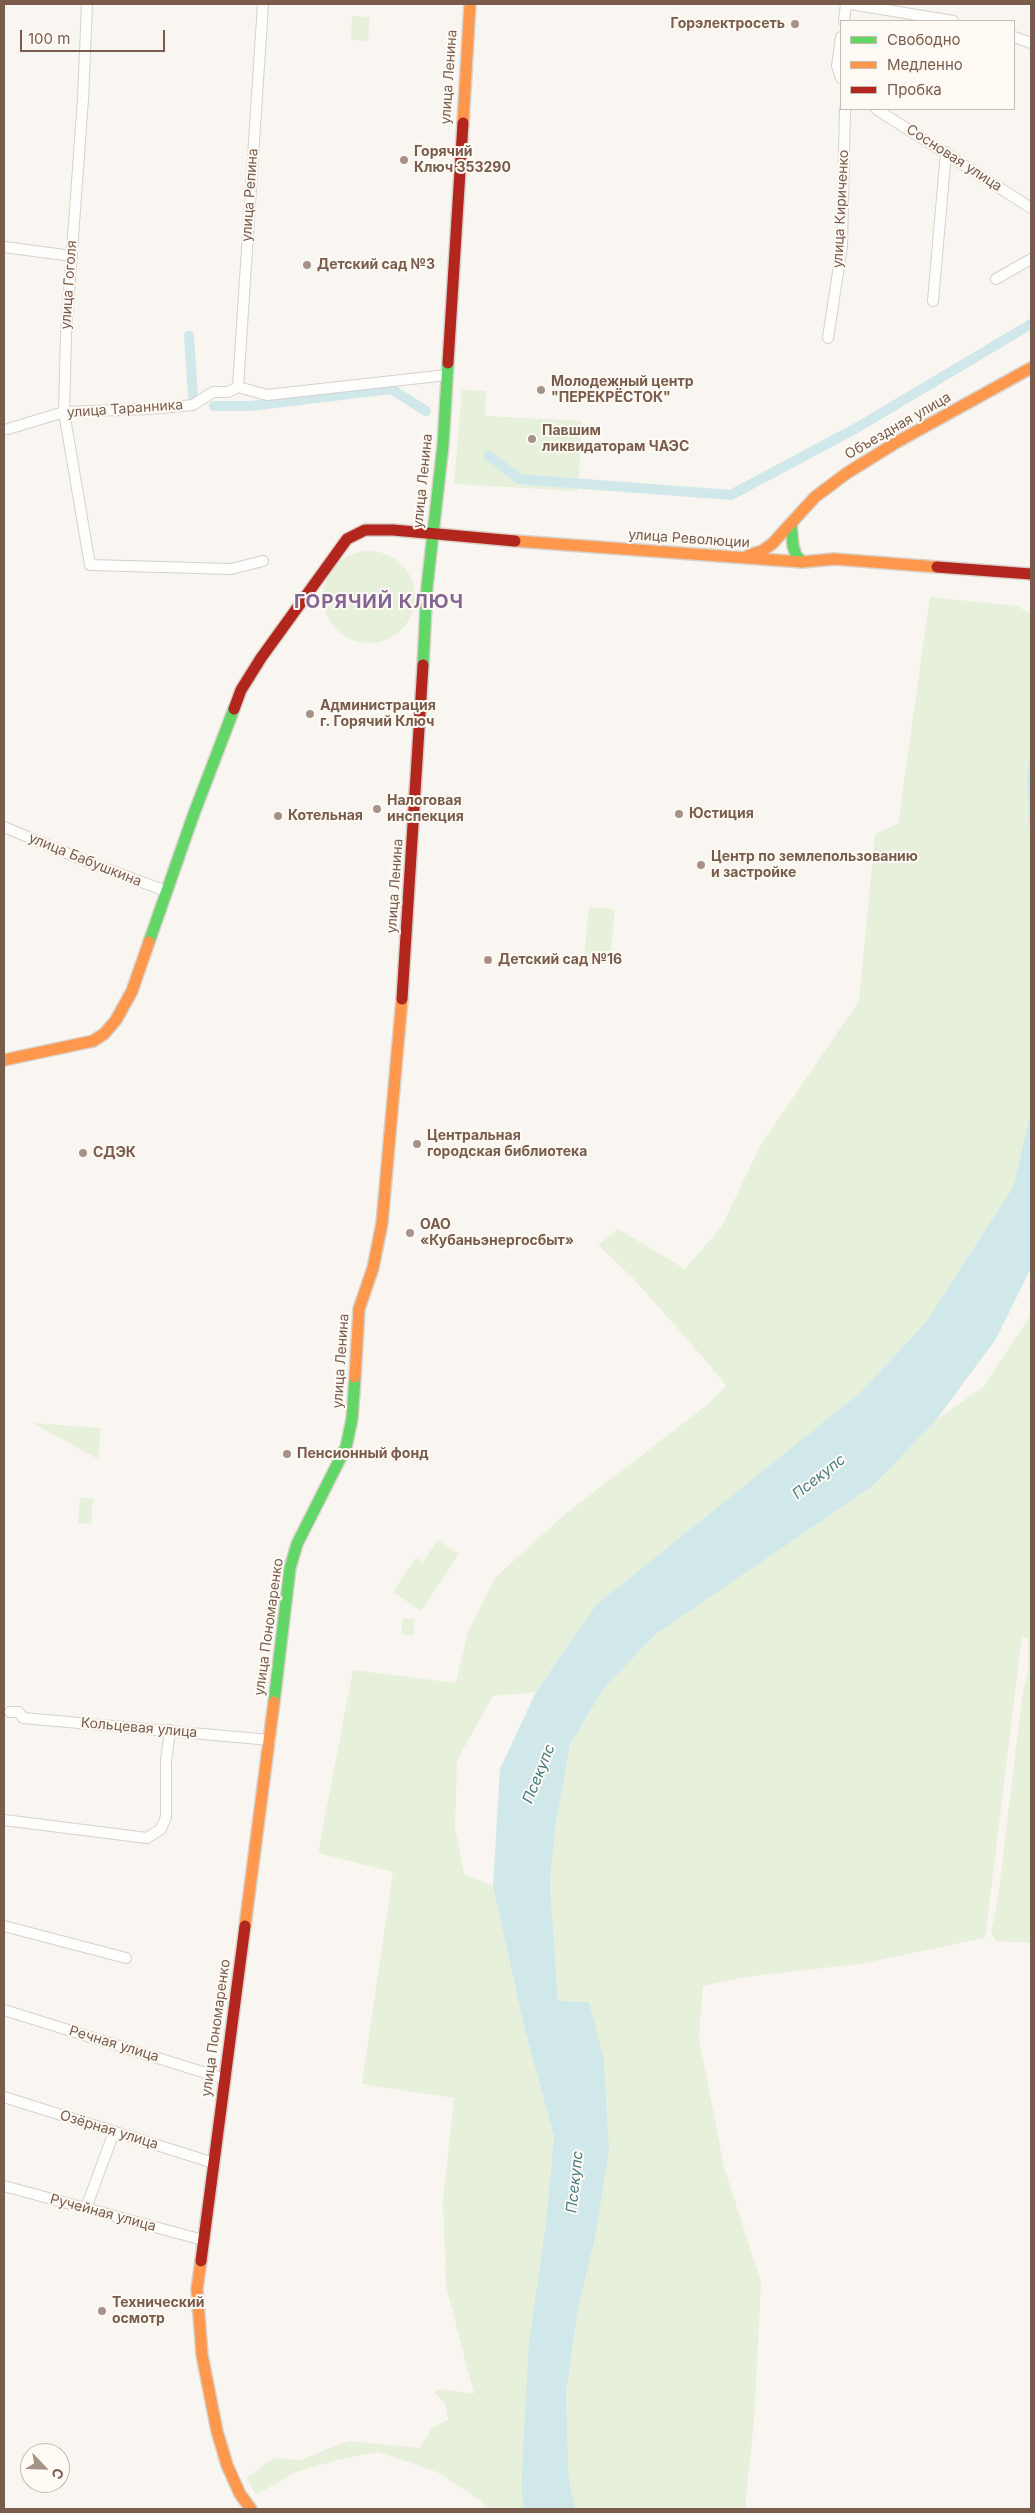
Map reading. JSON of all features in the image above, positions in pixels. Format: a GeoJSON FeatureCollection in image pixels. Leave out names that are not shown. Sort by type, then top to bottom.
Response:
{"type":"FeatureCollection","features":[{"type":"Feature","properties":{"kind":"street","name":"улица Гоголя"},"geometry":{"type":"LineString","coordinates":[[87,4],[83,99],[66,334],[64,412],[90,565],[231,569],[263,561]]}},
{"type":"Feature","properties":{"kind":"street","name":"улица Репина"},"geometry":{"type":"LineString","coordinates":[[238,387],[263,4]]}},
{"type":"Feature","properties":{"kind":"street","name":"улица Ленина"},"geometry":{"type":"LineString","coordinates":[[297,1544],[346,1447],[352,1419],[359,1309],[373,1268],[382,1223],[406,952],[420,696],[432,533],[443,445],[470,4]]}},
{"type":"Feature","properties":{"kind":"street"},"geometry":{"type":"LineString","coordinates":[[844,20],[846,4]]}},
{"type":"Feature","properties":{"kind":"street"},"geometry":{"type":"LineString","coordinates":[[851,4],[947,20]]}},
{"type":"Feature","properties":{"kind":"street"},"geometry":{"type":"LineString","coordinates":[[1015,38],[1031,43]]}},
{"type":"Feature","properties":{"kind":"street"},"geometry":{"type":"LineString","coordinates":[[840,44],[837,66],[840,75]]}},
{"type":"Feature","properties":{"kind":"street","name":"улица Кириченко"},"geometry":{"type":"LineString","coordinates":[[828,338],[842,246],[845,110]]}},
{"type":"Feature","properties":{"kind":"street","name":"Сосновая улица"},"geometry":{"type":"LineString","coordinates":[[878,110],[1031,208]]}},
{"type":"Feature","properties":{"kind":"street"},"geometry":{"type":"LineString","coordinates":[[933,300],[946,152]]}},
{"type":"Feature","properties":{"kind":"street"},"geometry":{"type":"LineString","coordinates":[[4,248],[72,256]]}},
{"type":"Feature","properties":{"kind":"street"},"geometry":{"type":"LineString","coordinates":[[996,279],[1031,259]]}},
{"type":"Feature","properties":{"kind":"street","name":"Объездная улица"},"geometry":{"type":"LineString","coordinates":[[741,556],[762,551],[772,544],[815,497],[847,473],[897,442],[1031,368]]}},
{"type":"Feature","properties":{"kind":"street","name":"улица Таранника"},"geometry":{"type":"LineString","coordinates":[[8,429],[64,412],[150,409],[192,405],[212,392],[228,392],[238,387],[267,395],[447,375]]}},
{"type":"Feature","properties":{"kind":"street"},"geometry":{"type":"LineString","coordinates":[[791,524],[793,546],[802,562]]}},
{"type":"Feature","properties":{"kind":"street","name":"улица Революции"},"geometry":{"type":"LineString","coordinates":[[166,891],[241,690],[261,658],[327,564],[347,539],[365,530],[392,530],[591,548],[741,556],[802,562],[834,559],[1031,574]]}},
{"type":"Feature","properties":{"kind":"street","name":"улица Бабушкина"},"geometry":{"type":"LineString","coordinates":[[4,827],[88,862],[166,891]]}},
{"type":"Feature","properties":{"kind":"street"},"geometry":{"type":"LineString","coordinates":[[4,1060],[94,1041],[104,1034],[116,1020],[132,991],[166,891]]}},
{"type":"Feature","properties":{"kind":"street","name":"улица Пономаренко"},"geometry":{"type":"LineString","coordinates":[[251,2509],[240,2494],[217,2430],[202,2355],[197,2290],[270,1740],[290,1568],[297,1544]]}},
{"type":"Feature","properties":{"kind":"street","name":"Кольцевая улица"},"geometry":{"type":"LineString","coordinates":[[10,1712],[19,1712],[23,1718],[270,1740]]}},
{"type":"Feature","properties":{"kind":"street"},"geometry":{"type":"LineString","coordinates":[[4,1820],[147,1838],[162,1829],[166,1817],[166,1761],[170,1730]]}},
{"type":"Feature","properties":{"kind":"street"},"geometry":{"type":"LineString","coordinates":[[4,1926],[126,1958]]}},
{"type":"Feature","properties":{"kind":"street","name":"Речная улица"},"geometry":{"type":"LineString","coordinates":[[4,2010],[225,2079]]}},
{"type":"Feature","properties":{"kind":"street","name":"Озёрная улица"},"geometry":{"type":"LineString","coordinates":[[4,2097],[214,2163]]}},
{"type":"Feature","properties":{"kind":"street"},"geometry":{"type":"LineString","coordinates":[[86,2208],[114,2132]]}},
{"type":"Feature","properties":{"kind":"street","name":"Ручейная улица"},"geometry":{"type":"LineString","coordinates":[[4,2186],[203,2240]]}},
{"type":"Feature","properties":{"kind":"green space"},"geometry":{"type":"Polygon","coordinates":[[[352,16],[370,17],[368,41],[351,40],[352,16]]]}},
{"type":"Feature","properties":{"kind":"green space"},"geometry":{"type":"Polygon","coordinates":[[[462,390],[486,391],[485,416],[582,421],[578,491],[454,484],[462,390]]]}},
{"type":"Feature","properties":{"kind":"green space"},"geometry":{"type":"Polygon","coordinates":[[[369,551],[386,555],[401,565],[411,580],[415,597],[411,614],[401,629],[386,639],[369,643],[352,639],[337,629],[327,614],[323,597],[327,580],[337,565],[352,555],[369,551]]]}},
{"type":"Feature","properties":{"kind":"green space"},"geometry":{"type":"Polygon","coordinates":[[[930,597],[1017,606],[1031,614],[1031,750],[1027,776],[1031,864],[1031,1112],[1013,1187],[926,1322],[862,1391],[596,1605],[536,1692],[493,1696],[457,1760],[455,1828],[464,1874],[493,1886],[524,2027],[554,2137],[521,2489],[524,2509],[488,2509],[481,2501],[437,2472],[378,2452],[337,2460],[296,2472],[256,2495],[246,2478],[274,2458],[300,2460],[349,2441],[420,2448],[432,2428],[448,2419],[445,2403],[434,2392],[441,2389],[474,2394],[446,2286],[443,2200],[454,2098],[362,2084],[393,1872],[318,1853],[353,1670],[456,1683],[468,1632],[495,1578],[564,1515],[707,1405],[726,1386],[632,1277],[598,1245],[618,1229],[685,1269],[722,1226],[760,1146],[859,1001],[875,834],[898,824],[930,597]]]}},
{"type":"Feature","properties":{"kind":"green space"},"geometry":{"type":"Polygon","coordinates":[[[589,907],[615,909],[610,961],[584,959],[589,907]]]}},
{"type":"Feature","properties":{"kind":"green space"},"geometry":{"type":"Polygon","coordinates":[[[1031,1315],[1031,1943],[996,1941],[991,1931],[998,1898],[1023,1690],[1028,1672],[1028,1639],[1022,1637],[985,1938],[859,1964],[744,1977],[703,1986],[699,2038],[724,2167],[761,2282],[754,2420],[745,2509],[576,2509],[569,2482],[566,2394],[578,2308],[595,2238],[558,2002],[550,1884],[555,1829],[570,1745],[604,1688],[656,1634],[874,1485],[936,1420],[984,1386],[1031,1315]]]}},
{"type":"Feature","properties":{"kind":"green space"},"geometry":{"type":"Polygon","coordinates":[[[33,1423],[101,1428],[98,1459],[33,1423]]]}},
{"type":"Feature","properties":{"kind":"green space"},"geometry":{"type":"Polygon","coordinates":[[[80,1497],[93,1499],[91,1524],[78,1523],[80,1497]]]}},
{"type":"Feature","properties":{"kind":"green space"},"geometry":{"type":"Polygon","coordinates":[[[438,1540],[459,1554],[421,1611],[393,1592],[416,1558],[423,1562],[438,1540]]]}},
{"type":"Feature","properties":{"kind":"green space"},"geometry":{"type":"Polygon","coordinates":[[[403,1618],[415,1619],[413,1635],[401,1634],[403,1618]]]}},
{"type":"Feature","properties":{"kind":"water"},"geometry":{"type":"Polygon","coordinates":[[[1031,750],[1031,864],[1027,776],[1031,750]]]}},
{"type":"Feature","properties":{"kind":"water","name":"Псекупс"},"geometry":{"type":"Polygon","coordinates":[[[1031,1112],[1031,1268],[996,1339],[936,1420],[874,1485],[656,1634],[604,1688],[570,1745],[555,1829],[550,1884],[558,2001],[589,2002],[604,2061],[609,2150],[595,2238],[578,2308],[566,2394],[569,2482],[576,2509],[524,2509],[521,2489],[529,2342],[545,2231],[554,2137],[524,2027],[493,1886],[500,1769],[536,1692],[596,1605],[862,1391],[926,1322],[1013,1187],[1031,1112]]]}},
{"type":"Feature","properties":{"kind":"waterway"},"geometry":{"type":"LineString","coordinates":[[489,456],[519,479],[731,495],[860,426],[1031,324]]}},
{"type":"Feature","properties":{"kind":"waterway"},"geometry":{"type":"LineString","coordinates":[[189,336],[193,396]]}},
{"type":"Feature","properties":{"kind":"waterway"},"geometry":{"type":"LineString","coordinates":[[214,406],[250,406],[391,389],[426,411]]}},
{"type":"Feature","properties":{"kind":"traffic: fast"},"geometry":{"type":"LineString","coordinates":[[423,665],[427,587],[443,445],[448,363]]}},
{"type":"Feature","properties":{"kind":"traffic: fast"},"geometry":{"type":"LineString","coordinates":[[791,524],[793,546],[796,555],[802,562]]}},
{"type":"Feature","properties":{"kind":"traffic: fast"},"geometry":{"type":"LineString","coordinates":[[149,942],[193,816],[234,709]]}},
{"type":"Feature","properties":{"kind":"traffic: fast"},"geometry":{"type":"LineString","coordinates":[[274,1702],[290,1568],[297,1544],[346,1447],[352,1419],[355,1377]]}},
{"type":"Feature","properties":{"kind":"traffic: slow"},"geometry":{"type":"LineString","coordinates":[[463,123],[470,4]]}},
{"type":"Feature","properties":{"kind":"traffic: slow"},"geometry":{"type":"LineString","coordinates":[[749,555],[762,551],[772,544],[815,497],[847,473],[897,442],[1031,368]]}},
{"type":"Feature","properties":{"kind":"traffic: slow"},"geometry":{"type":"LineString","coordinates":[[515,541],[802,562],[834,559],[937,567]]}},
{"type":"Feature","properties":{"kind":"traffic: slow"},"geometry":{"type":"LineString","coordinates":[[4,1060],[93,1041],[104,1034],[116,1020],[132,991],[149,942]]}},
{"type":"Feature","properties":{"kind":"traffic: slow"},"geometry":{"type":"LineString","coordinates":[[355,1377],[359,1309],[373,1268],[382,1223],[402,999]]}},
{"type":"Feature","properties":{"kind":"traffic: slow"},"geometry":{"type":"LineString","coordinates":[[245,1926],[274,1702]]}},
{"type":"Feature","properties":{"kind":"traffic: slow"},"geometry":{"type":"LineString","coordinates":[[201,2261],[197,2289],[202,2355],[217,2431],[227,2465],[240,2494],[251,2509]]}},
{"type":"Feature","properties":{"kind":"traffic: jam"},"geometry":{"type":"LineString","coordinates":[[448,363],[463,123]]}},
{"type":"Feature","properties":{"kind":"traffic: jam"},"geometry":{"type":"LineString","coordinates":[[234,709],[241,690],[261,658],[347,539],[365,530],[393,530],[515,541]]}},
{"type":"Feature","properties":{"kind":"traffic: jam"},"geometry":{"type":"LineString","coordinates":[[937,567],[1031,574]]}},
{"type":"Feature","properties":{"kind":"traffic: jam"},"geometry":{"type":"LineString","coordinates":[[402,999],[423,665]]}},
{"type":"Feature","properties":{"kind":"traffic: jam"},"geometry":{"type":"LineString","coordinates":[[201,2261],[245,1926]]}},
{"type":"Feature","properties":{"kind":"place","name":"Горэлектросеть"},"geometry":{"type":"Point","coordinates":[795,24]}},
{"type":"Feature","properties":{"kind":"place","name":"Горячий Ключ 353290"},"geometry":{"type":"Point","coordinates":[404,160]}},
{"type":"Feature","properties":{"kind":"place","name":"Детский сад №3"},"geometry":{"type":"Point","coordinates":[307,265]}},
{"type":"Feature","properties":{"kind":"place","name":"Молодежный центр \"ПЕРЕКРЁСТОК\""},"geometry":{"type":"Point","coordinates":[541,390]}},
{"type":"Feature","properties":{"kind":"place","name":"Павшим ликвидаторам ЧАЭС"},"geometry":{"type":"Point","coordinates":[532,439]}},
{"type":"Feature","properties":{"kind":"place","name":"Администрация г. Горячий Ключ"},"geometry":{"type":"Point","coordinates":[310,714]}},
{"type":"Feature","properties":{"kind":"place","name":"Налоговая инспекция"},"geometry":{"type":"Point","coordinates":[377,809]}},
{"type":"Feature","properties":{"kind":"place","name":"Юстиция"},"geometry":{"type":"Point","coordinates":[679,814]}},
{"type":"Feature","properties":{"kind":"place","name":"Котельная"},"geometry":{"type":"Point","coordinates":[278,816]}},
{"type":"Feature","properties":{"kind":"place","name":"Центр по землепользованию и застройке"},"geometry":{"type":"Point","coordinates":[701,865]}},
{"type":"Feature","properties":{"kind":"place","name":"Детский сад №16"},"geometry":{"type":"Point","coordinates":[488,960]}},
{"type":"Feature","properties":{"kind":"place","name":"Центральная городская библиотека"},"geometry":{"type":"Point","coordinates":[417,1144]}},
{"type":"Feature","properties":{"kind":"place","name":"СДЭК"},"geometry":{"type":"Point","coordinates":[83,1153]}},
{"type":"Feature","properties":{"kind":"place","name":"ОАО «Кубаньэнергосбыт»"},"geometry":{"type":"Point","coordinates":[410,1233]}},
{"type":"Feature","properties":{"kind":"place","name":"Пенсионный фонд"},"geometry":{"type":"Point","coordinates":[287,1454]}},
{"type":"Feature","properties":{"kind":"place","name":"Технический осмотр"},"geometry":{"type":"Point","coordinates":[102,2311]}},
{"type":"Feature","properties":{"kind":"district","name":"ГОРЯЧИЙ КЛЮЧ"},"geometry":{"type":"Point","coordinates":[379,602]}}]}
